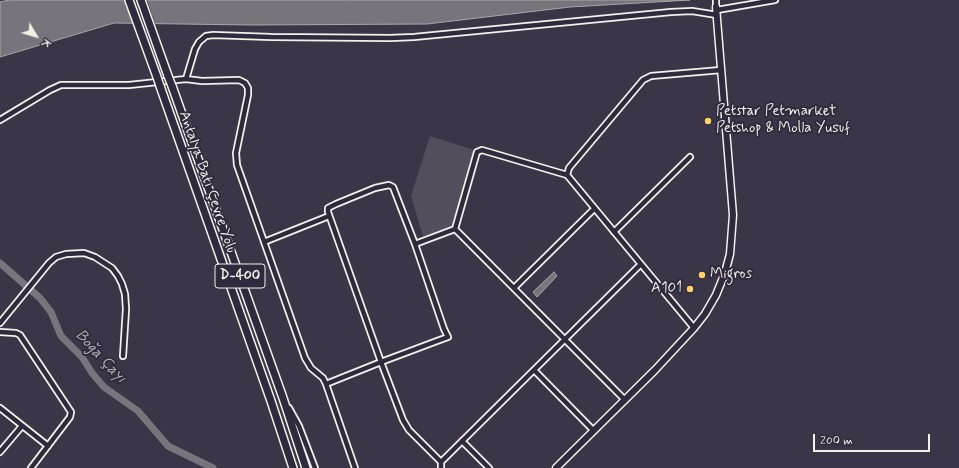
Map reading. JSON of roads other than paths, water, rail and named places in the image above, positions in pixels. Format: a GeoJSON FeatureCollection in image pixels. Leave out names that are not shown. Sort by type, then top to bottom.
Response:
{"type":"FeatureCollection","features":[{"type":"Feature","properties":{"kind":"highway","name":"Antalya Batı Çevre Yolu"},"geometry":{"type":"LineString","coordinates":[[129,0],[271,401],[293,468]]}},
{"type":"Feature","properties":{"kind":"highway","name":"D-400"},"geometry":{"type":"LineString","coordinates":[[141,0],[283,398],[306,468]]}},
{"type":"Feature","properties":{"kind":"main road"},"geometry":{"type":"LineString","coordinates":[[556,468],[655,370],[694,328],[705,314],[716,295],[730,254],[733,215],[717,11]]}},
{"type":"Feature","properties":{"kind":"street"},"geometry":{"type":"LineString","coordinates":[[716,0],[717,11]]}},
{"type":"Feature","properties":{"kind":"street"},"geometry":{"type":"LineString","coordinates":[[186,79],[195,49],[199,42],[206,36],[213,35],[271,38],[396,38],[671,12],[717,11],[775,0]]}},
{"type":"Feature","properties":{"kind":"street"},"geometry":{"type":"LineString","coordinates":[[567,175],[569,168],[643,80],[651,76],[721,70]]}},
{"type":"Feature","properties":{"kind":"street"},"geometry":{"type":"LineString","coordinates":[[0,120],[61,85],[129,85],[186,79],[202,81],[239,80],[245,83],[248,88],[248,95],[236,153],[237,165],[305,358],[311,368],[323,378],[326,384],[355,468]]}},
{"type":"Feature","properties":{"kind":"street"},"geometry":{"type":"LineString","coordinates":[[455,229],[477,152],[482,150],[567,175],[694,328]]}},
{"type":"Feature","properties":{"kind":"street"},"geometry":{"type":"LineString","coordinates":[[614,232],[690,157]]}},
{"type":"Feature","properties":{"kind":"street"},"geometry":{"type":"LineString","coordinates":[[326,384],[381,362],[448,337],[393,187],[389,185],[375,188],[328,208],[381,362],[403,420],[410,430],[441,462],[441,468]]}},
{"type":"Feature","properties":{"kind":"street"},"geometry":{"type":"LineString","coordinates":[[514,288],[594,209]]}},
{"type":"Feature","properties":{"kind":"street"},"geometry":{"type":"LineString","coordinates":[[264,242],[330,216]]}},
{"type":"Feature","properties":{"kind":"street"},"geometry":{"type":"LineString","coordinates":[[415,244],[455,229]]}},
{"type":"Feature","properties":{"kind":"street"},"geometry":{"type":"LineString","coordinates":[[455,229],[625,400]]}},
{"type":"Feature","properties":{"kind":"street"},"geometry":{"type":"LineString","coordinates":[[0,323],[49,263],[56,257],[66,254],[84,253],[95,257],[112,268],[118,276],[125,294],[126,309],[123,356]]}},
{"type":"Feature","properties":{"kind":"street"},"geometry":{"type":"LineString","coordinates":[[441,462],[641,264]]}},
{"type":"Feature","properties":{"kind":"street"},"geometry":{"type":"LineString","coordinates":[[0,332],[16,333],[20,335],[71,412],[70,417],[31,468]]}},
{"type":"Feature","properties":{"kind":"street"},"geometry":{"type":"LineString","coordinates":[[534,370],[594,431]]}},
{"type":"Feature","properties":{"kind":"street"},"geometry":{"type":"LineString","coordinates":[[283,398],[299,426],[316,468]]}},
{"type":"Feature","properties":{"kind":"street"},"geometry":{"type":"LineString","coordinates":[[0,408],[48,446]]}},
{"type":"Feature","properties":{"kind":"street"},"geometry":{"type":"LineString","coordinates":[[0,452],[22,426]]}},
{"type":"Feature","properties":{"kind":"street"},"geometry":{"type":"LineString","coordinates":[[462,441],[489,468]]}},
{"type":"Feature","properties":{"kind":"waterway","name":"Boğa Çayı"},"geometry":{"type":"LineString","coordinates":[[0,263],[40,298],[51,312],[61,336],[82,357],[92,373],[104,387],[138,411],[168,446],[213,468]]}},
{"type":"Feature","properties":{"kind":"place","name":"Petstar Petmarket Petshop & Molla Yusuf"},"geometry":{"type":"Point","coordinates":[708,121]}},
{"type":"Feature","properties":{"kind":"place","name":"Migros"},"geometry":{"type":"Point","coordinates":[702,275]}},
{"type":"Feature","properties":{"kind":"place","name":"A101"},"geometry":{"type":"Point","coordinates":[690,289]}}]}
